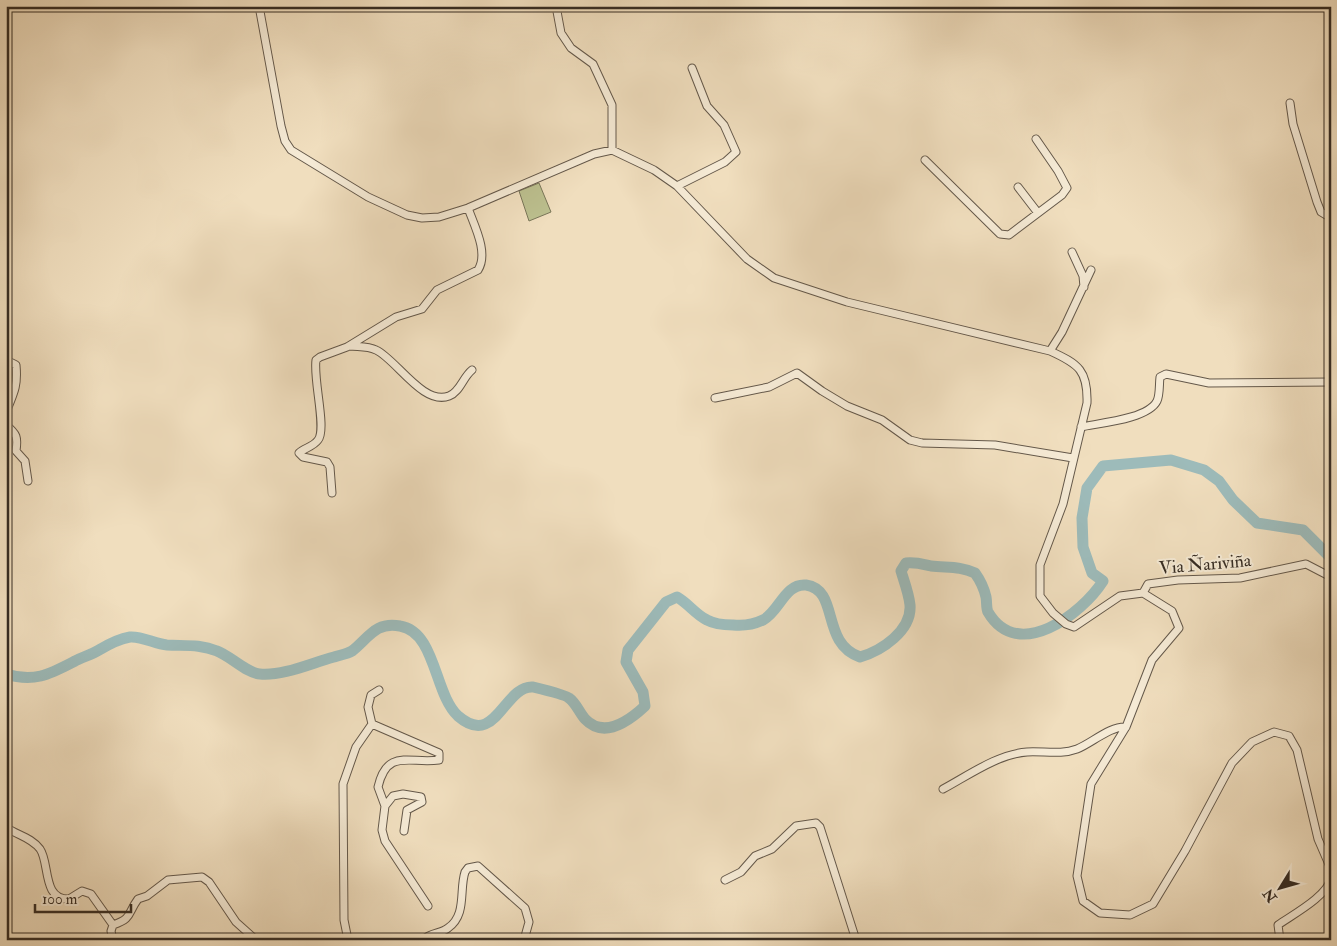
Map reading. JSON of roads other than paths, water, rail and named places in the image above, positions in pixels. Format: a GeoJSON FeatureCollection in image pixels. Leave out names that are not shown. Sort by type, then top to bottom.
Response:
{"type":"FeatureCollection","features":[{"type":"Feature","properties":{"kind":"street"},"geometry":{"type":"LineString","coordinates":[[259,6],[281,126],[285,141],[291,150],[368,197],[407,215],[422,218],[439,217],[468,208],[594,154],[612,150],[654,170],[677,186],[747,259],[774,278],[847,302],[1050,351],[1069,360],[1079,368],[1085,378],[1087,404],[1063,504],[1040,565],[1040,596],[1057,616],[1066,624],[1074,627],[1120,596],[1142,593],[1172,611],[1179,628],[1152,660],[1126,727],[1091,784],[1077,876],[1083,901],[1100,913],[1130,915],[1153,904],[1185,851],[1232,763],[1252,742],[1274,732],[1289,736],[1297,750],[1318,839],[1331,869]]}},
{"type":"Feature","properties":{"kind":"street"},"geometry":{"type":"LineString","coordinates":[[556,6],[561,34],[571,48],[593,64],[612,105],[612,150]]}},
{"type":"Feature","properties":{"kind":"street"},"geometry":{"type":"LineString","coordinates":[[677,186],[726,162],[736,152],[724,125],[707,106],[692,68]]}},
{"type":"Feature","properties":{"kind":"street"},"geometry":{"type":"LineString","coordinates":[[1290,103],[1293,124],[1317,202],[1321,212],[1331,218]]}},
{"type":"Feature","properties":{"kind":"street"},"geometry":{"type":"LineString","coordinates":[[925,160],[1004,236],[1018,229],[1062,195],[1067,188],[1036,139]]}},
{"type":"Feature","properties":{"kind":"street"},"geometry":{"type":"LineString","coordinates":[[1018,187],[1038,212]]}},
{"type":"Feature","properties":{"kind":"street"},"geometry":{"type":"LineString","coordinates":[[332,494],[328,462],[303,457],[299,453],[316,442],[322,432],[316,390],[316,360],[350,346],[396,317],[422,309],[437,290],[478,270],[480,265],[480,243],[468,208]]}},
{"type":"Feature","properties":{"kind":"street"},"geometry":{"type":"LineString","coordinates":[[1072,252],[1083,276],[1084,287]]}},
{"type":"Feature","properties":{"kind":"street"},"geometry":{"type":"LineString","coordinates":[[1050,351],[1062,332],[1091,270]]}},
{"type":"Feature","properties":{"kind":"street"},"geometry":{"type":"LineString","coordinates":[[350,346],[366,346],[378,350],[421,389],[442,397],[450,396],[456,391],[465,375],[472,370]]}},
{"type":"Feature","properties":{"kind":"street"},"geometry":{"type":"LineString","coordinates":[[6,360],[16,365],[18,377],[17,389],[6,412]]}},
{"type":"Feature","properties":{"kind":"street"},"geometry":{"type":"LineString","coordinates":[[716,398],[768,387],[797,373],[822,392],[846,406],[882,420],[910,440],[922,443],[995,445],[1073,458]]}},
{"type":"Feature","properties":{"kind":"street"},"geometry":{"type":"LineString","coordinates":[[1081,427],[1139,415],[1148,410],[1159,398],[1160,378],[1166,374],[1209,383],[1331,382]]}},
{"type":"Feature","properties":{"kind":"street"},"geometry":{"type":"LineString","coordinates":[[6,425],[14,430],[18,438],[16,451],[25,461],[28,481]]}},
{"type":"Feature","properties":{"kind":"street","name":"Via Ñariviña"},"geometry":{"type":"LineString","coordinates":[[1142,593],[1148,584],[1178,580],[1240,578],[1306,564],[1331,577]]}},
{"type":"Feature","properties":{"kind":"street"},"geometry":{"type":"LineString","coordinates":[[348,940],[344,920],[343,784],[356,746],[372,724],[368,707],[370,695],[379,690]]}},
{"type":"Feature","properties":{"kind":"street"},"geometry":{"type":"LineString","coordinates":[[372,724],[439,753],[440,756],[438,760],[424,762],[393,761],[385,767],[378,787],[385,806],[382,830],[385,841],[428,906]]}},
{"type":"Feature","properties":{"kind":"street"},"geometry":{"type":"LineString","coordinates":[[943,789],[994,762],[1027,752],[1051,753],[1077,749],[1107,733],[1126,727]]}},
{"type":"Feature","properties":{"kind":"street"},"geometry":{"type":"LineString","coordinates":[[385,806],[393,796],[403,794],[421,797],[422,802],[408,810],[404,831]]}},
{"type":"Feature","properties":{"kind":"street"},"geometry":{"type":"LineString","coordinates":[[725,880],[741,872],[755,856],[772,849],[796,826],[816,823],[820,827],[856,940]]}},
{"type":"Feature","properties":{"kind":"street"},"geometry":{"type":"LineString","coordinates":[[6,827],[32,842],[40,849],[50,886],[59,897],[69,900],[82,891],[91,894],[113,925]]}},
{"type":"Feature","properties":{"kind":"street"},"geometry":{"type":"LineString","coordinates":[[423,940],[431,934],[447,929],[455,922],[461,907],[465,872],[468,868],[478,866],[525,908],[529,922],[524,940]]}},
{"type":"Feature","properties":{"kind":"street"},"geometry":{"type":"LineString","coordinates":[[113,925],[124,922],[130,917],[138,900],[147,896],[168,880],[202,877],[209,882],[236,922],[256,940]]}},
{"type":"Feature","properties":{"kind":"street"},"geometry":{"type":"LineString","coordinates":[[1280,940],[1278,925],[1319,896],[1330,884],[1331,878]]}},
{"type":"Feature","properties":{"kind":"street"},"geometry":{"type":"LineString","coordinates":[[113,925],[111,931],[113,940]]}},
{"type":"Feature","properties":{"kind":"waterway"},"geometry":{"type":"LineString","coordinates":[[6,674],[25,678],[42,676],[114,642],[130,637],[167,645],[204,647],[222,653],[255,673],[278,673],[350,652],[373,632],[384,626],[391,625],[400,626],[412,631],[421,640],[428,651],[450,706],[458,716],[471,724],[482,725],[491,721],[514,695],[523,689],[533,687],[569,698],[592,725],[608,728],[624,722],[645,706],[643,692],[626,662],[628,650],[666,602],[677,597],[699,615],[710,621],[723,624],[745,625],[763,620],[774,611],[793,588],[806,585],[816,589],[823,596],[839,641],[848,650],[860,657],[886,645],[901,631],[906,623],[910,605],[901,571],[906,563],[916,563],[959,568],[975,573],[984,590],[988,612],[1001,627],[1016,633],[1032,633],[1049,628],[1065,619],[1080,607],[1103,581],[1092,573],[1083,547],[1082,518],[1087,488],[1103,466],[1171,460],[1204,470],[1219,481],[1233,500],[1257,523],[1303,530],[1331,558]]}}]}
